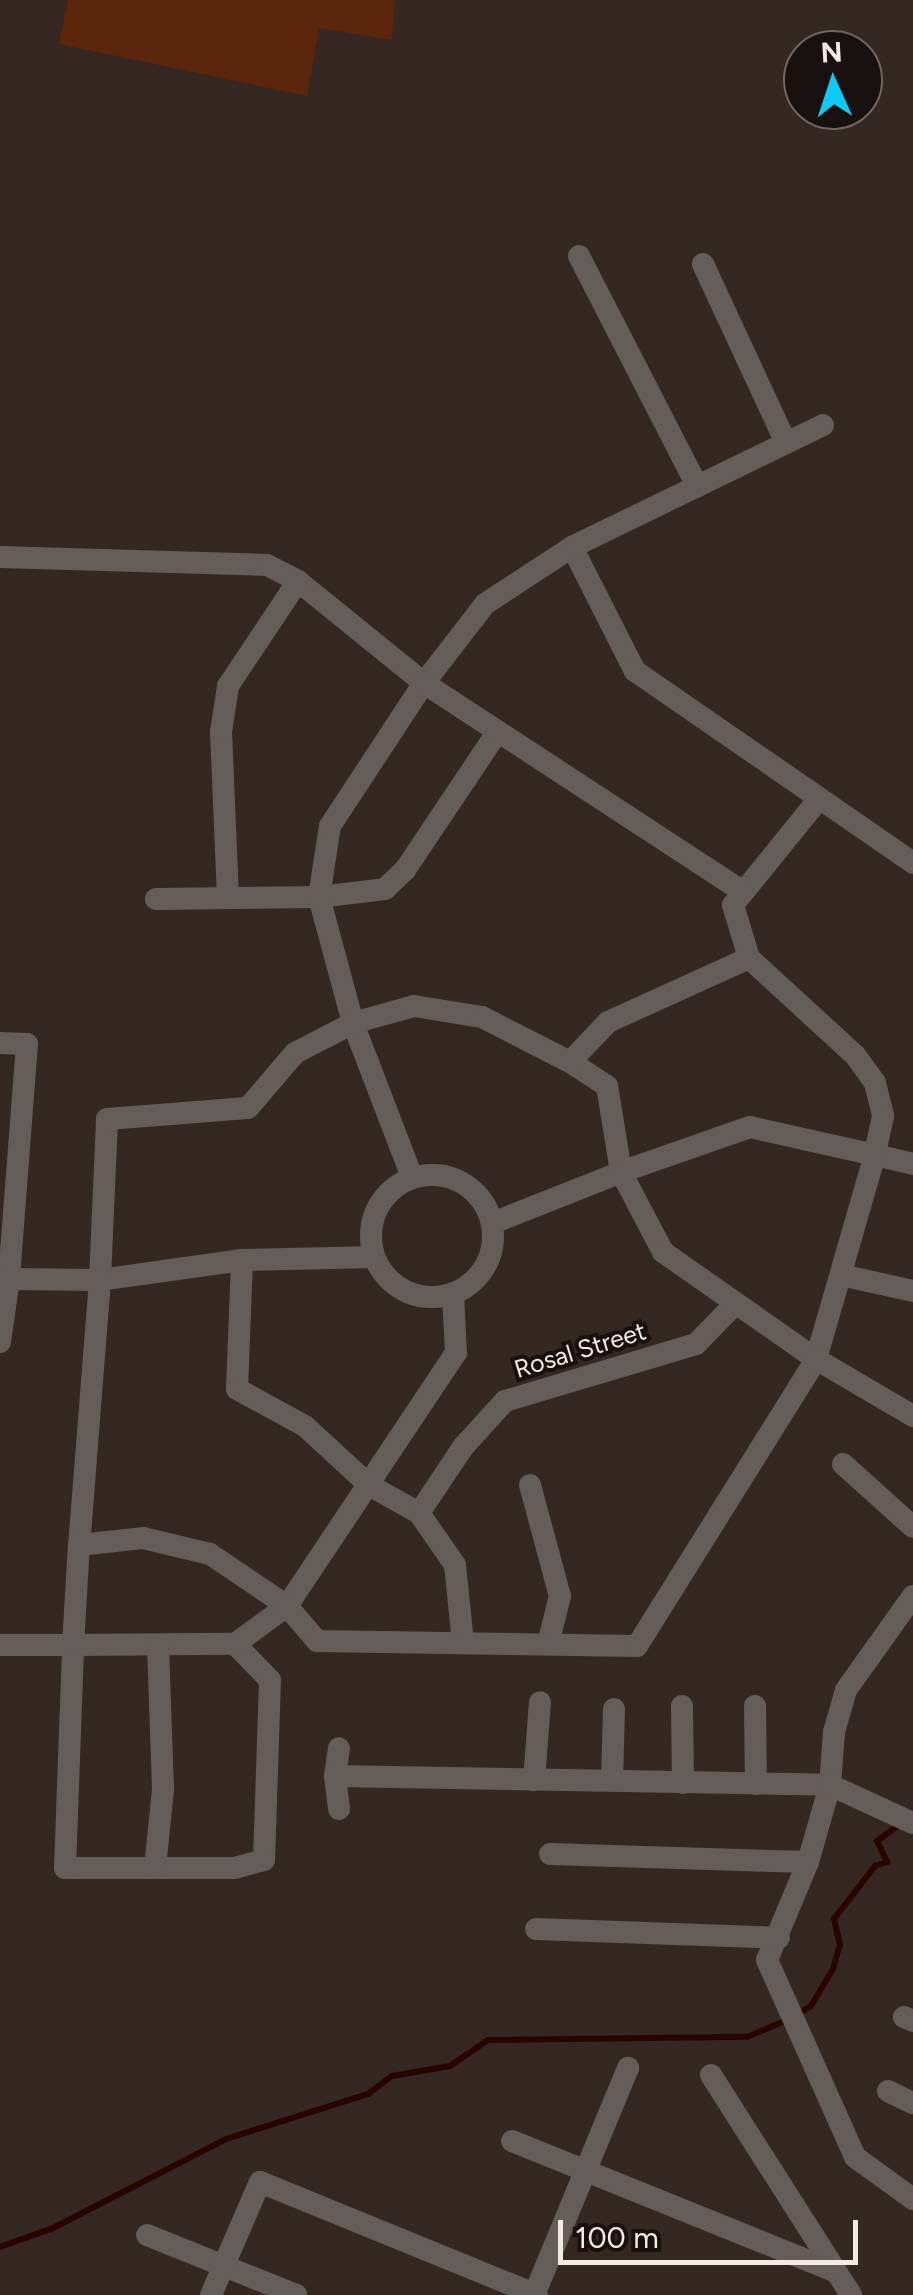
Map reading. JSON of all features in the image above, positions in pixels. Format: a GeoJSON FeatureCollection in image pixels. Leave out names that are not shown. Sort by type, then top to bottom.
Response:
{"type":"FeatureCollection","features":[{"type":"Feature","properties":{"kind":"street"},"geometry":{"type":"LineString","coordinates":[[579,256],[697,486]]}},
{"type":"Feature","properties":{"kind":"street"},"geometry":{"type":"LineString","coordinates":[[703,264],[786,442]]}},
{"type":"Feature","properties":{"kind":"street"},"geometry":{"type":"LineString","coordinates":[[412,1177],[353,1023],[319,898],[330,826],[424,682],[485,604],[572,547],[823,424]]}},
{"type":"Feature","properties":{"kind":"street"},"geometry":{"type":"LineString","coordinates":[[572,547],[636,672],[913,863]]}},
{"type":"Feature","properties":{"kind":"street"},"geometry":{"type":"LineString","coordinates":[[0,557],[267,565],[298,581],[424,682],[743,892]]}},
{"type":"Feature","properties":{"kind":"street"},"geometry":{"type":"LineString","coordinates":[[228,898],[221,732],[228,686],[298,581]]}},
{"type":"Feature","properties":{"kind":"street"},"geometry":{"type":"LineString","coordinates":[[156,899],[319,898],[385,889],[405,870],[498,732]]}},
{"type":"Feature","properties":{"kind":"street"},"geometry":{"type":"LineString","coordinates":[[79,1545],[143,1538],[210,1554],[287,1606],[316,1641],[637,1646],[816,1359],[875,1155],[883,1116],[875,1083],[855,1055],[749,958],[733,905],[818,800]]}},
{"type":"Feature","properties":{"kind":"street"},"geometry":{"type":"LineString","coordinates":[[570,1062],[608,1022],[749,958]]}},
{"type":"Feature","properties":{"kind":"street"},"geometry":{"type":"LineString","coordinates":[[235,1644],[270,1680],[264,1860],[235,1868],[64,1868],[73,1644],[100,1280],[107,1119],[248,1108],[296,1052],[353,1023],[414,1006],[482,1016],[607,1086],[620,1172],[663,1252],[816,1359],[913,1416]]}},
{"type":"Feature","properties":{"kind":"street"},"geometry":{"type":"LineString","coordinates":[[0,1043],[26,1044],[7,1209],[0,1342]]}},
{"type":"Feature","properties":{"kind":"street"},"geometry":{"type":"LineString","coordinates":[[495,1222],[620,1172],[750,1127],[913,1164]]}},
{"type":"Feature","properties":{"kind":"street"},"geometry":{"type":"LineString","coordinates":[[446,1176],[480,1197],[495,1222],[493,1252],[479,1278],[453,1294],[417,1296],[390,1284],[372,1256],[371,1222],[386,1196],[412,1177],[446,1176]]}},
{"type":"Feature","properties":{"kind":"street"},"geometry":{"type":"LineString","coordinates":[[5,1279],[100,1280],[242,1260],[372,1256]]}},
{"type":"Feature","properties":{"kind":"street"},"geometry":{"type":"LineString","coordinates":[[242,1260],[237,1389],[305,1426],[369,1485],[419,1513],[455,1565],[463,1642]]}},
{"type":"Feature","properties":{"kind":"street"},"geometry":{"type":"LineString","coordinates":[[841,1274],[913,1291]]}},
{"type":"Feature","properties":{"kind":"street"},"geometry":{"type":"LineString","coordinates":[[0,1645],[235,1644],[287,1606],[456,1352],[453,1294]]}},
{"type":"Feature","properties":{"kind":"street","name":"Rosal Street"},"geometry":{"type":"LineString","coordinates":[[419,1513],[463,1447],[505,1401],[696,1344],[734,1305]]}},
{"type":"Feature","properties":{"kind":"street"},"geometry":{"type":"LineString","coordinates":[[843,1464],[913,1527]]}},
{"type":"Feature","properties":{"kind":"street"},"geometry":{"type":"LineString","coordinates":[[530,1485],[560,1596],[548,1644]]}},
{"type":"Feature","properties":{"kind":"street"},"geometry":{"type":"LineString","coordinates":[[913,1596],[902,1625],[846,1690],[834,1732],[830,1785],[808,1862],[768,1960],[810,2066],[855,2158],[913,2197]]}},
{"type":"Feature","properties":{"kind":"street"},"geometry":{"type":"LineString","coordinates":[[154,1868],[163,1790],[158,1646]]}},
{"type":"Feature","properties":{"kind":"street"},"geometry":{"type":"LineString","coordinates":[[534,1780],[540,1702]]}},
{"type":"Feature","properties":{"kind":"street"},"geometry":{"type":"LineString","coordinates":[[682,1706],[683,1782]]}},
{"type":"Feature","properties":{"kind":"street"},"geometry":{"type":"LineString","coordinates":[[755,1706],[756,1784]]}},
{"type":"Feature","properties":{"kind":"street"},"geometry":{"type":"LineString","coordinates":[[612,1781],[614,1709]]}},
{"type":"Feature","properties":{"kind":"street"},"geometry":{"type":"LineString","coordinates":[[339,1748],[335,1776],[339,1809]]}},
{"type":"Feature","properties":{"kind":"street"},"geometry":{"type":"LineString","coordinates":[[335,1776],[830,1785],[913,1824]]}},
{"type":"Feature","properties":{"kind":"street"},"geometry":{"type":"LineString","coordinates":[[550,1854],[808,1862]]}},
{"type":"Feature","properties":{"kind":"street"},"geometry":{"type":"LineString","coordinates":[[536,1929],[778,1938]]}},
{"type":"Feature","properties":{"kind":"street"},"geometry":{"type":"LineString","coordinates":[[211,2295],[260,2182],[535,2295],[628,2068]]}},
{"type":"Feature","properties":{"kind":"street"},"geometry":{"type":"LineString","coordinates":[[711,2075],[830,2270],[851,2295]]}},
{"type":"Feature","properties":{"kind":"street"},"geometry":{"type":"LineString","coordinates":[[888,2091],[913,2104]]}},
{"type":"Feature","properties":{"kind":"street"},"geometry":{"type":"LineString","coordinates":[[512,2141],[830,2270]]}},
{"type":"Feature","properties":{"kind":"street"},"geometry":{"type":"LineString","coordinates":[[147,2236],[296,2295]]}},
{"type":"Feature","properties":{"kind":"shaded area"},"geometry":{"type":"Polygon","coordinates":[[[68,0],[395,0],[392,40],[319,28],[307,96],[59,44],[68,0]]]}},
{"type":"Feature","properties":{"kind":"waterway"},"geometry":{"type":"LineString","coordinates":[[798,2014],[811,2006],[833,1969],[840,1945],[834,1919],[875,1866],[887,1862],[877,1841],[900,1824]]}},
{"type":"Feature","properties":{"kind":"waterway"},"geometry":{"type":"LineString","coordinates":[[0,2247],[53,2228],[226,2139],[368,2094],[392,2076],[450,2066],[488,2040],[747,2037],[787,2020]]}}]}
